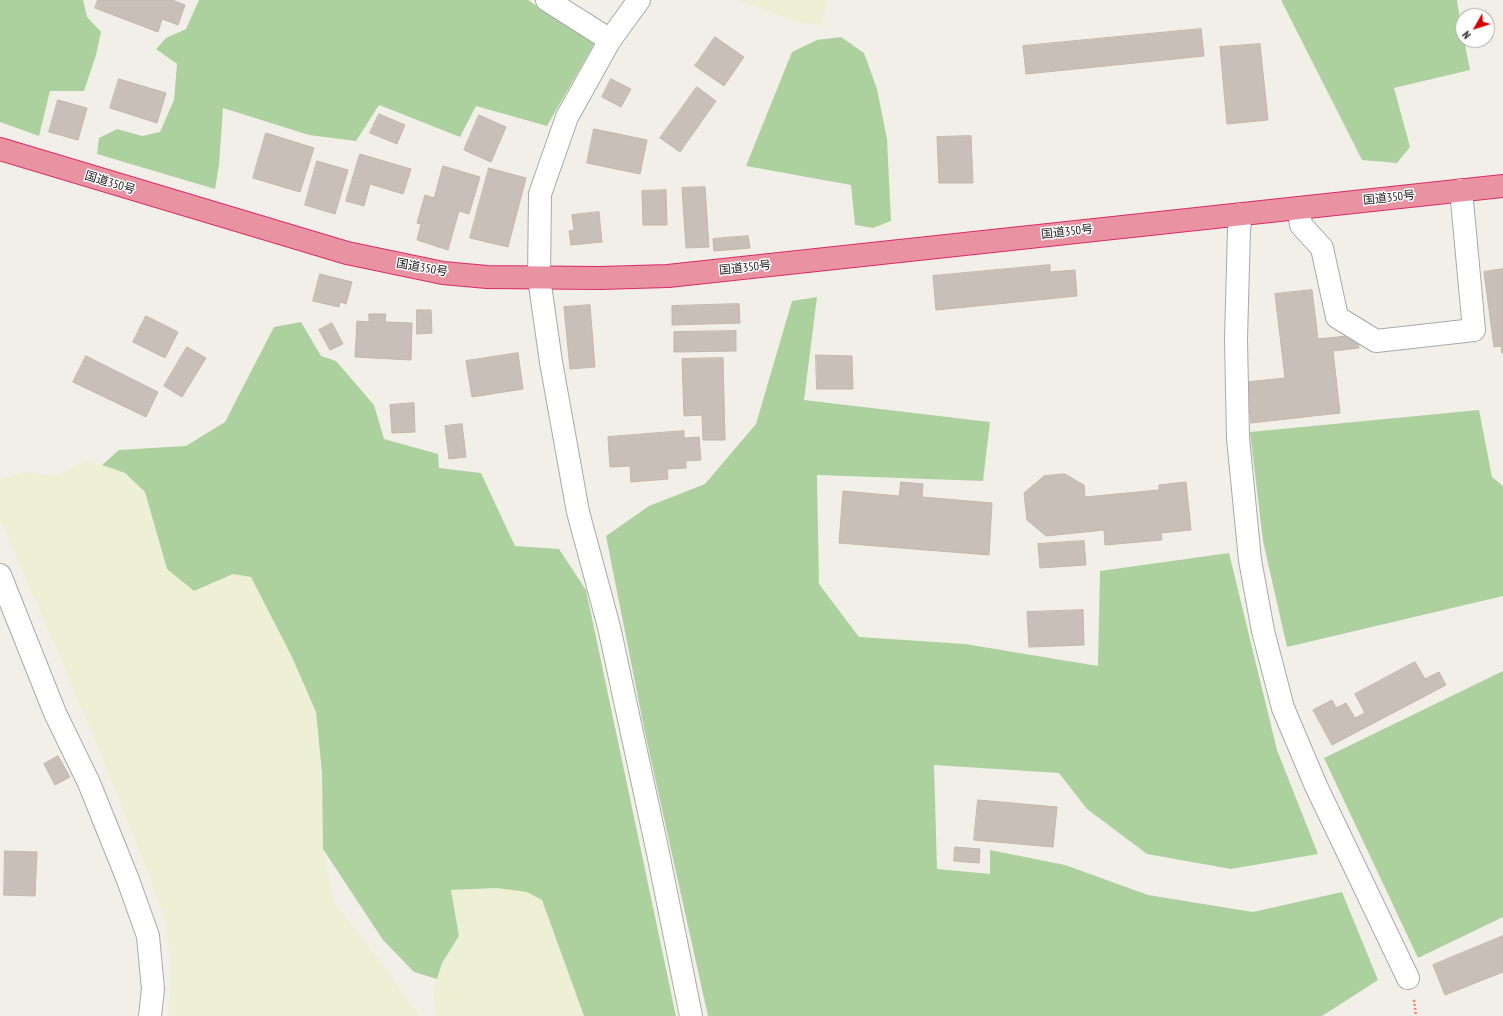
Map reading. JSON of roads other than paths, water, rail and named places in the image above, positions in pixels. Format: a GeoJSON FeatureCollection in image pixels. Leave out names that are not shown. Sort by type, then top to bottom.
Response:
{"type":"FeatureCollection","features":[{"type":"Feature","properties":{"kind":"highway","name":"国道350号"},"geometry":{"type":"LineString","coordinates":[[0,149],[347,254],[443,273],[487,277],[539,278],[668,276],[1503,186]]}},
{"type":"Feature","properties":{"kind":"street"},"geometry":{"type":"LineString","coordinates":[[547,0],[610,40]]}},
{"type":"Feature","properties":{"kind":"street"},"geometry":{"type":"LineString","coordinates":[[639,0],[610,40],[567,117],[540,194],[539,278],[551,362],[578,512],[609,627],[658,853],[691,1016]]}},
{"type":"Feature","properties":{"kind":"street"},"geometry":{"type":"LineString","coordinates":[[1299,208],[1301,225],[1322,248],[1337,317],[1376,341],[1474,330],[1461,190]]}},
{"type":"Feature","properties":{"kind":"street"},"geometry":{"type":"LineString","coordinates":[[1241,214],[1239,230],[1236,339],[1238,438],[1250,560],[1264,631],[1283,708],[1316,786],[1408,978]]}},
{"type":"Feature","properties":{"kind":"street"},"geometry":{"type":"LineString","coordinates":[[0,575],[55,713],[92,790],[128,880],[148,936],[153,989],[150,1016]]}}]}
